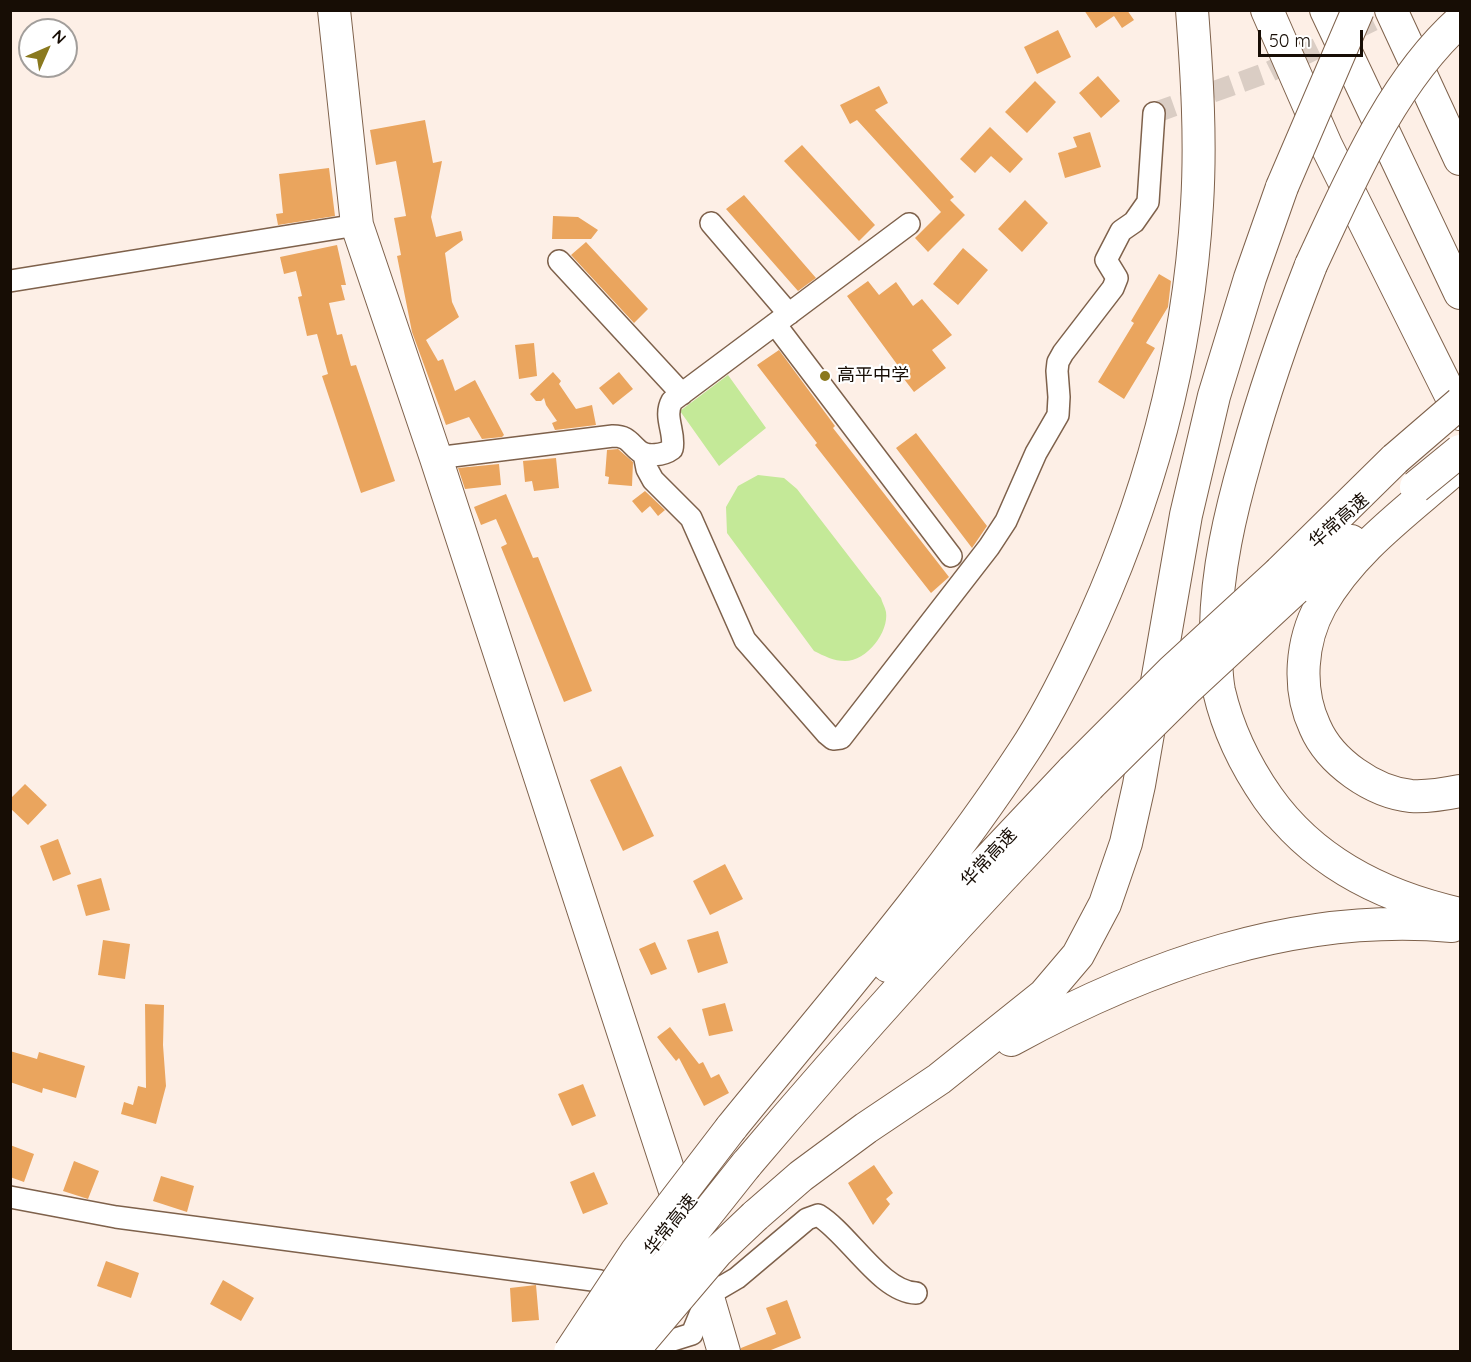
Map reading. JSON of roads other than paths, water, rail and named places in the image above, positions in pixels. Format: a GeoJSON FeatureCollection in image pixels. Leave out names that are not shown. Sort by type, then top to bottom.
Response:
{"type":"FeatureCollection","features":[{"type":"Feature","properties":{"kind":"highway"},"geometry":{"type":"LineString","coordinates":[[334,10],[357,225],[436,458],[693,1246],[724,1352]]}},
{"type":"Feature","properties":{"kind":"highway"},"geometry":{"type":"LineString","coordinates":[[738,1145],[881,944],[987,806],[1026,749],[1061,688],[1107,592],[1139,505],[1170,394],[1190,287],[1197,204],[1199,101],[1192,10]]}},
{"type":"Feature","properties":{"kind":"highway"},"geometry":{"type":"LineString","coordinates":[[1267,10],[1326,145],[1461,414]]}},
{"type":"Feature","properties":{"kind":"highway"},"geometry":{"type":"LineString","coordinates":[[1326,10],[1461,293]]}},
{"type":"Feature","properties":{"kind":"highway"},"geometry":{"type":"LineString","coordinates":[[1348,10],[1461,244]]}},
{"type":"Feature","properties":{"kind":"highway"},"geometry":{"type":"LineString","coordinates":[[632,1352],[717,1252],[755,1216],[801,1176],[866,1128],[939,1079],[1044,995],[1078,954],[1105,904],[1126,843],[1139,785],[1186,515],[1214,396],[1250,278],[1282,187],[1358,10]]}},
{"type":"Feature","properties":{"kind":"highway"},"geometry":{"type":"LineString","coordinates":[[1390,10],[1461,159]]}},
{"type":"Feature","properties":{"kind":"highway"},"geometry":{"type":"LineString","coordinates":[[1461,21],[1424,60],[1399,95],[1369,145],[1311,265],[1262,401],[1235,497],[1223,551],[1217,598],[1216,644],[1219,690],[1233,737],[1253,777],[1278,813],[1304,840],[1343,870],[1386,892],[1461,914]]}},
{"type":"Feature","properties":{"kind":"highway"},"geometry":{"type":"LineString","coordinates":[[1356,205],[1410,344],[1461,451],[1409,477]]}},
{"type":"Feature","properties":{"kind":"highway"},"geometry":{"type":"LineString","coordinates":[[1461,403],[1321,605],[1307,638],[1303,669],[1306,699],[1315,728],[1332,753],[1353,773],[1382,788],[1410,796],[1442,795],[1461,791]]}},
{"type":"Feature","properties":{"kind":"highway"},"geometry":{"type":"LineString","coordinates":[[1409,477],[1461,419]]}},
{"type":"Feature","properties":{"kind":"highway"},"geometry":{"type":"LineString","coordinates":[[1409,477],[1461,465]]}},
{"type":"Feature","properties":{"kind":"highway","name":"华常高速"},"geometry":{"type":"LineString","coordinates":[[572,1352],[639,1264],[738,1145],[843,1051],[930,954],[1081,778],[1188,688],[1287,580],[1409,477]]}},
{"type":"Feature","properties":{"kind":"highway"},"geometry":{"type":"LineString","coordinates":[[939,1079],[1094,997],[1212,952],[1278,936],[1335,927],[1380,923],[1461,927]]}},
{"type":"Feature","properties":{"kind":"highway","name":"华常高速"},"geometry":{"type":"LineString","coordinates":[[602,1352],[649,1287],[738,1145]]}},
{"type":"Feature","properties":{"kind":"street"},"geometry":{"type":"LineString","coordinates":[[644,454],[647,469],[653,480],[691,518],[751,649],[827,735],[833,739],[841,738],[982,556],[1006,521],[1036,453],[1058,415],[1058,362],[1113,288],[1117,278],[1106,260],[1121,231],[1134,222],[1148,202],[1154,113]]}},
{"type":"Feature","properties":{"kind":"street"},"geometry":{"type":"LineString","coordinates":[[711,224],[782,319],[951,556]]}},
{"type":"Feature","properties":{"kind":"street"},"geometry":{"type":"LineString","coordinates":[[436,458],[613,436],[622,436],[631,441],[644,454],[666,454],[674,444],[668,408],[672,401],[909,224]]}},
{"type":"Feature","properties":{"kind":"street"},"geometry":{"type":"LineString","coordinates":[[10,281],[357,225]]}},
{"type":"Feature","properties":{"kind":"street"},"geometry":{"type":"LineString","coordinates":[[559,261],[682,394]]}},
{"type":"Feature","properties":{"kind":"street"},"geometry":{"type":"LineString","coordinates":[[10,1197],[127,1219],[600,1281],[660,1344],[692,1334],[708,1295],[737,1278],[807,1219],[818,1215],[832,1224],[885,1280],[906,1293],[916,1293]]}},
{"type":"Feature","properties":{"kind":"tunnel"},"geometry":{"type":"LineString","coordinates":[[1154,113],[1269,72],[1394,10]]}},
{"type":"Feature","properties":{"kind":"place","name":"高平中学"},"geometry":{"type":"Point","coordinates":[825,376]}}]}
